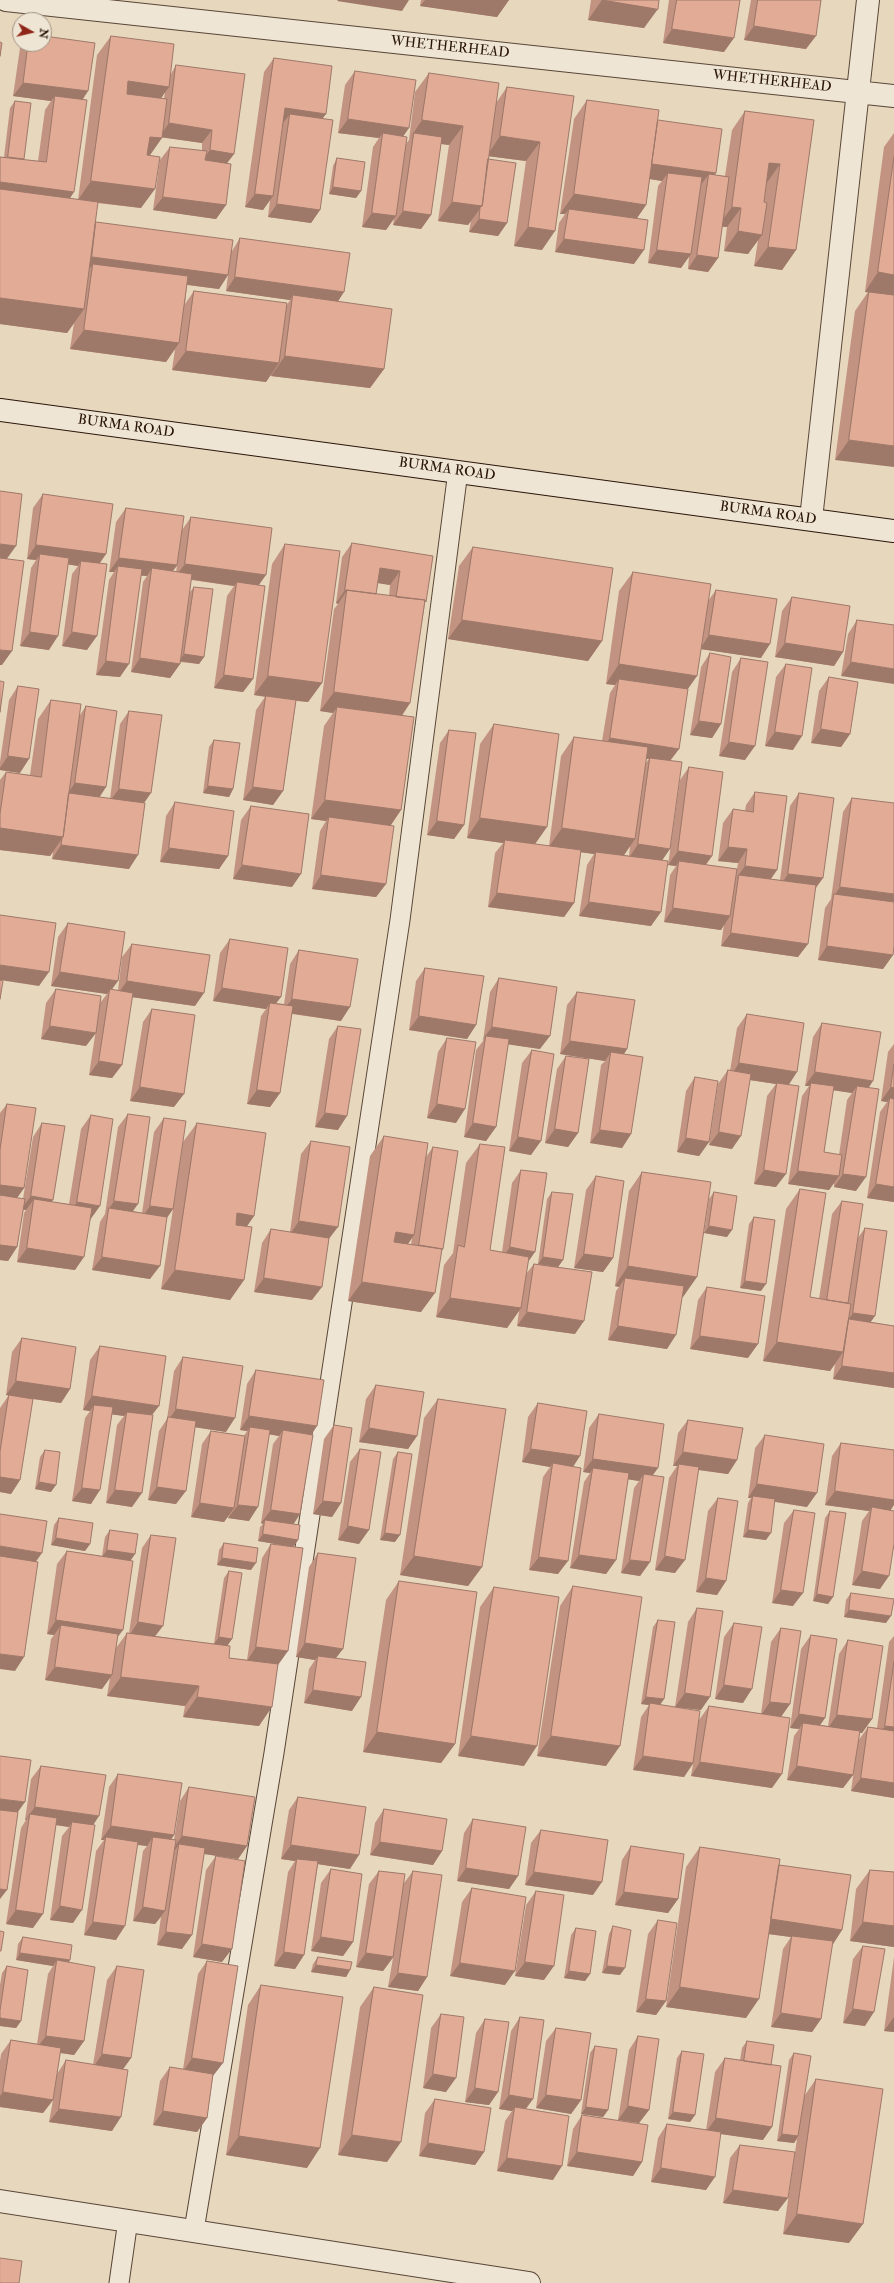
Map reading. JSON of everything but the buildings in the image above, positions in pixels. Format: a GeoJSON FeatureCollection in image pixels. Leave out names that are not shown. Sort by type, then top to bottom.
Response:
{"type":"FeatureCollection","features":[{"type":"Feature","properties":{"kind":"street","name":"WHETHERHEAD"},"geometry":{"type":"LineString","coordinates":[[6,0],[894,96]]}},
{"type":"Feature","properties":{"kind":"street"},"geometry":{"type":"LineString","coordinates":[[811,519],[868,0]]}},
{"type":"Feature","properties":{"kind":"street","name":"BURMA ROAD"},"geometry":{"type":"LineString","coordinates":[[0,410],[894,531]]}},
{"type":"Feature","properties":{"kind":"street"},"geometry":{"type":"LineString","coordinates":[[0,2201],[529,2283]]}},
{"type":"Feature","properties":{"kind":"lane"},"geometry":{"type":"LineString","coordinates":[[194,2230],[274,1753],[400,920],[458,472]]}},
{"type":"Feature","properties":{"kind":"lane"},"geometry":{"type":"LineString","coordinates":[[119,2283],[128,2220]]}}]}
